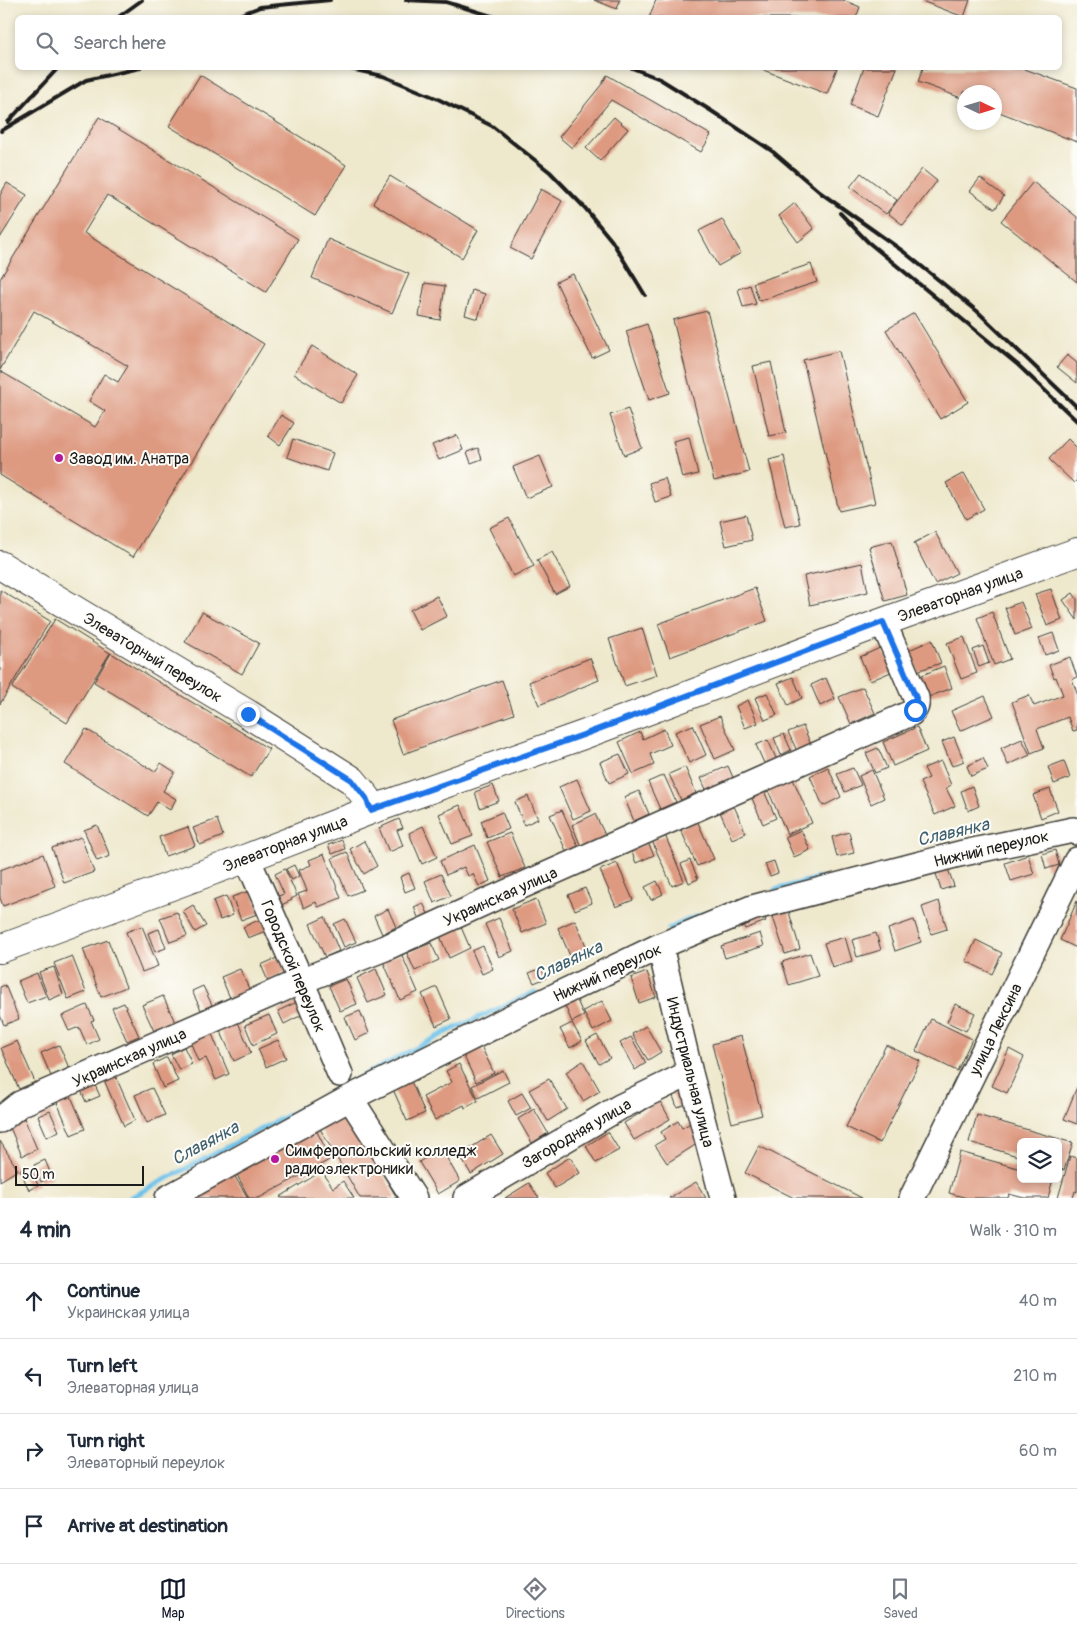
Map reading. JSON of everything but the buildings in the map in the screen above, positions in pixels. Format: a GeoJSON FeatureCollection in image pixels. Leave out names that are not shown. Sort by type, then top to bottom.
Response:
{"type":"FeatureCollection","features":[{"type":"Feature","properties":{"kind":"main road","name":"Элеваторная улица"},"geometry":{"type":"LineString","coordinates":[[0,950],[371,810],[583,735],[883,622],[1077,552]]}},
{"type":"Feature","properties":{"kind":"main road","name":"Элеваторный переулок"},"geometry":{"type":"LineString","coordinates":[[0,565],[248,714],[352,780],[366,798],[371,810]]}},
{"type":"Feature","properties":{"kind":"street","name":"Украинская улица"},"geometry":{"type":"LineString","coordinates":[[0,1120],[20,1104],[301,981],[385,948],[501,894],[911,713],[915,710],[916,698],[883,622]]}},
{"type":"Feature","properties":{"kind":"street","name":"Нижний переулок"},"geometry":{"type":"LineString","coordinates":[[168,1198],[350,1098],[520,1013],[660,946],[752,908],[959,854],[1073,830],[1077,832]]}},
{"type":"Feature","properties":{"kind":"street","name":"Городской переулок"},"geometry":{"type":"LineString","coordinates":[[247,858],[340,1074]]}},
{"type":"Feature","properties":{"kind":"street","name":"улица Лексина"},"geometry":{"type":"LineString","coordinates":[[912,1198],[1077,860]]}},
{"type":"Feature","properties":{"kind":"street","name":"Индустриальная улица"},"geometry":{"type":"LineString","coordinates":[[660,946],[690,1073],[723,1198]]}},
{"type":"Feature","properties":{"kind":"street","name":"Загородняя улица"},"geometry":{"type":"LineString","coordinates":[[466,1198],[620,1107],[690,1073]]}},
{"type":"Feature","properties":{"kind":"street"},"geometry":{"type":"LineString","coordinates":[[350,1098],[414,1198]]}},
{"type":"Feature","properties":{"kind":"waterway","name":"Славянка"},"geometry":{"type":"LineString","coordinates":[[775,890],[819,878]]}},
{"type":"Feature","properties":{"kind":"waterway","name":"Славянка"},"geometry":{"type":"LineString","coordinates":[[669,929],[715,910]]}},
{"type":"Feature","properties":{"kind":"waterway","name":"Славянка"},"geometry":{"type":"LineString","coordinates":[[130,1198],[449,1031],[535,992]]}},
{"type":"Feature","properties":{"kind":"railway"},"geometry":{"type":"LineString","coordinates":[[121,15],[142,0]]}},
{"type":"Feature","properties":{"kind":"railway"},"geometry":{"type":"LineString","coordinates":[[239,15],[260,7],[330,0]]}},
{"type":"Feature","properties":{"kind":"railway"},"geometry":{"type":"LineString","coordinates":[[406,0],[446,2],[488,15]]}},
{"type":"Feature","properties":{"kind":"railway"},"geometry":{"type":"LineString","coordinates":[[8,122],[56,70]]}},
{"type":"Feature","properties":{"kind":"railway"},"geometry":{"type":"LineString","coordinates":[[1,131],[86,80],[131,70]]}},
{"type":"Feature","properties":{"kind":"railway"},"geometry":{"type":"LineString","coordinates":[[355,70],[383,76],[436,98],[492,126],[550,172],[585,208],[612,241],[645,295]]}},
{"type":"Feature","properties":{"kind":"railway"},"geometry":{"type":"LineString","coordinates":[[637,70],[660,79],[772,151],[821,193],[904,252],[977,311],[1077,407]]}},
{"type":"Feature","properties":{"kind":"railway"},"geometry":{"type":"LineString","coordinates":[[840,213],[868,242],[1018,365],[1077,421]]}},
{"type":"Feature","properties":{"kind":"place","name":"Завод им. Анатра"},"geometry":{"type":"Point","coordinates":[59,458]}},
{"type":"Feature","properties":{"kind":"place","name":"Симферопольский колледж радиоэлектроники"},"geometry":{"type":"Point","coordinates":[275,1159]}},
{"type":"Feature","properties":{"kind":"route"},"geometry":{"type":"LineString","coordinates":[[248,714],[352,780],[366,798],[371,810],[583,735],[883,622],[916,698],[915,710]]}}]}
